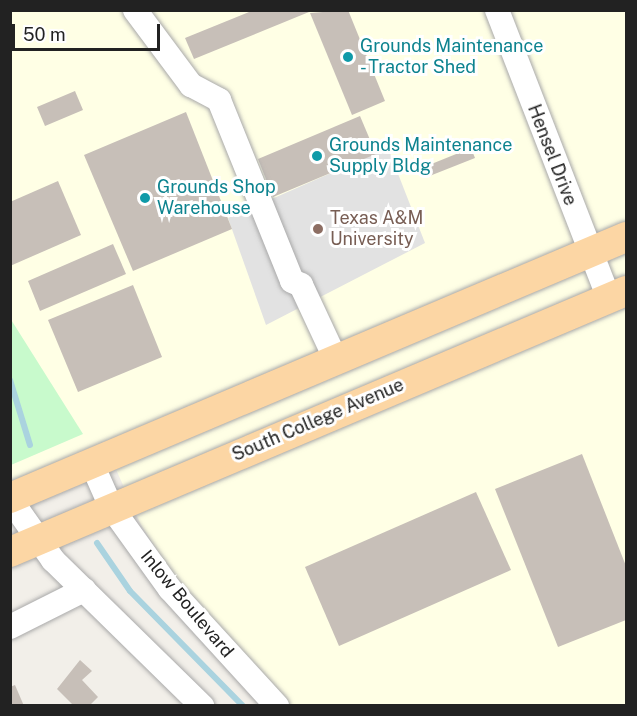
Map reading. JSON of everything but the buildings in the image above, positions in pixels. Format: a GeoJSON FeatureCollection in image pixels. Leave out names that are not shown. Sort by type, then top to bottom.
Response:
{"type":"FeatureCollection","features":[{"type":"Feature","properties":{"kind":"main road"},"geometry":{"type":"LineString","coordinates":[[10,498],[627,237]]}},
{"type":"Feature","properties":{"kind":"main road","name":"South College Avenue"},"geometry":{"type":"LineString","coordinates":[[23,547],[111,507],[618,295]]}},
{"type":"Feature","properties":{"kind":"main road"},"geometry":{"type":"LineString","coordinates":[[336,360],[356,404]]}},
{"type":"Feature","properties":{"kind":"street"},"geometry":{"type":"LineString","coordinates":[[135,10],[191,85],[219,100],[292,281],[301,285],[336,360]]}},
{"type":"Feature","properties":{"kind":"street","name":"Hensel Drive"},"geometry":{"type":"LineString","coordinates":[[497,10],[590,253],[618,295]]}},
{"type":"Feature","properties":{"kind":"street","name":"Inlow Boulevard"},"geometry":{"type":"LineString","coordinates":[[92,464],[111,507],[170,589],[277,705]]}},
{"type":"Feature","properties":{"kind":"street"},"geometry":{"type":"LineString","coordinates":[[10,498],[23,547],[84,590],[202,705]]}},
{"type":"Feature","properties":{"kind":"street"},"geometry":{"type":"LineString","coordinates":[[10,627],[84,590]]}},
{"type":"Feature","properties":{"kind":"shaded area","name":"Texas A&M University"},"geometry":{"type":"Polygon","coordinates":[[[11,11],[626,11],[626,705],[287,705],[181,589],[140,523],[106,447],[11,486],[11,11]]]}},
{"type":"Feature","properties":{"kind":"shaded area"},"geometry":{"type":"Polygon","coordinates":[[[388,148],[425,243],[266,325],[228,218],[388,148]]]}},
{"type":"Feature","properties":{"kind":"green space"},"geometry":{"type":"Polygon","coordinates":[[[10,318],[83,434],[11,465],[10,465],[10,318]]]}},
{"type":"Feature","properties":{"kind":"waterway"},"geometry":{"type":"LineString","coordinates":[[10,380],[30,445]]}},
{"type":"Feature","properties":{"kind":"waterway"},"geometry":{"type":"LineString","coordinates":[[97,543],[130,591],[243,706]]}},
{"type":"Feature","properties":{"kind":"place","name":"Grounds Maintenance - Tractor Shed"},"geometry":{"type":"Point","coordinates":[348,57]}},
{"type":"Feature","properties":{"kind":"place","name":"Grounds Maintenance Supply Bldg"},"geometry":{"type":"Point","coordinates":[317,156]}},
{"type":"Feature","properties":{"kind":"place","name":"Grounds Shop Warehouse"},"geometry":{"type":"Point","coordinates":[145,198]}},
{"type":"Feature","properties":{"kind":"place","name":"Texas A&M University"},"geometry":{"type":"Point","coordinates":[318,229]}}]}
